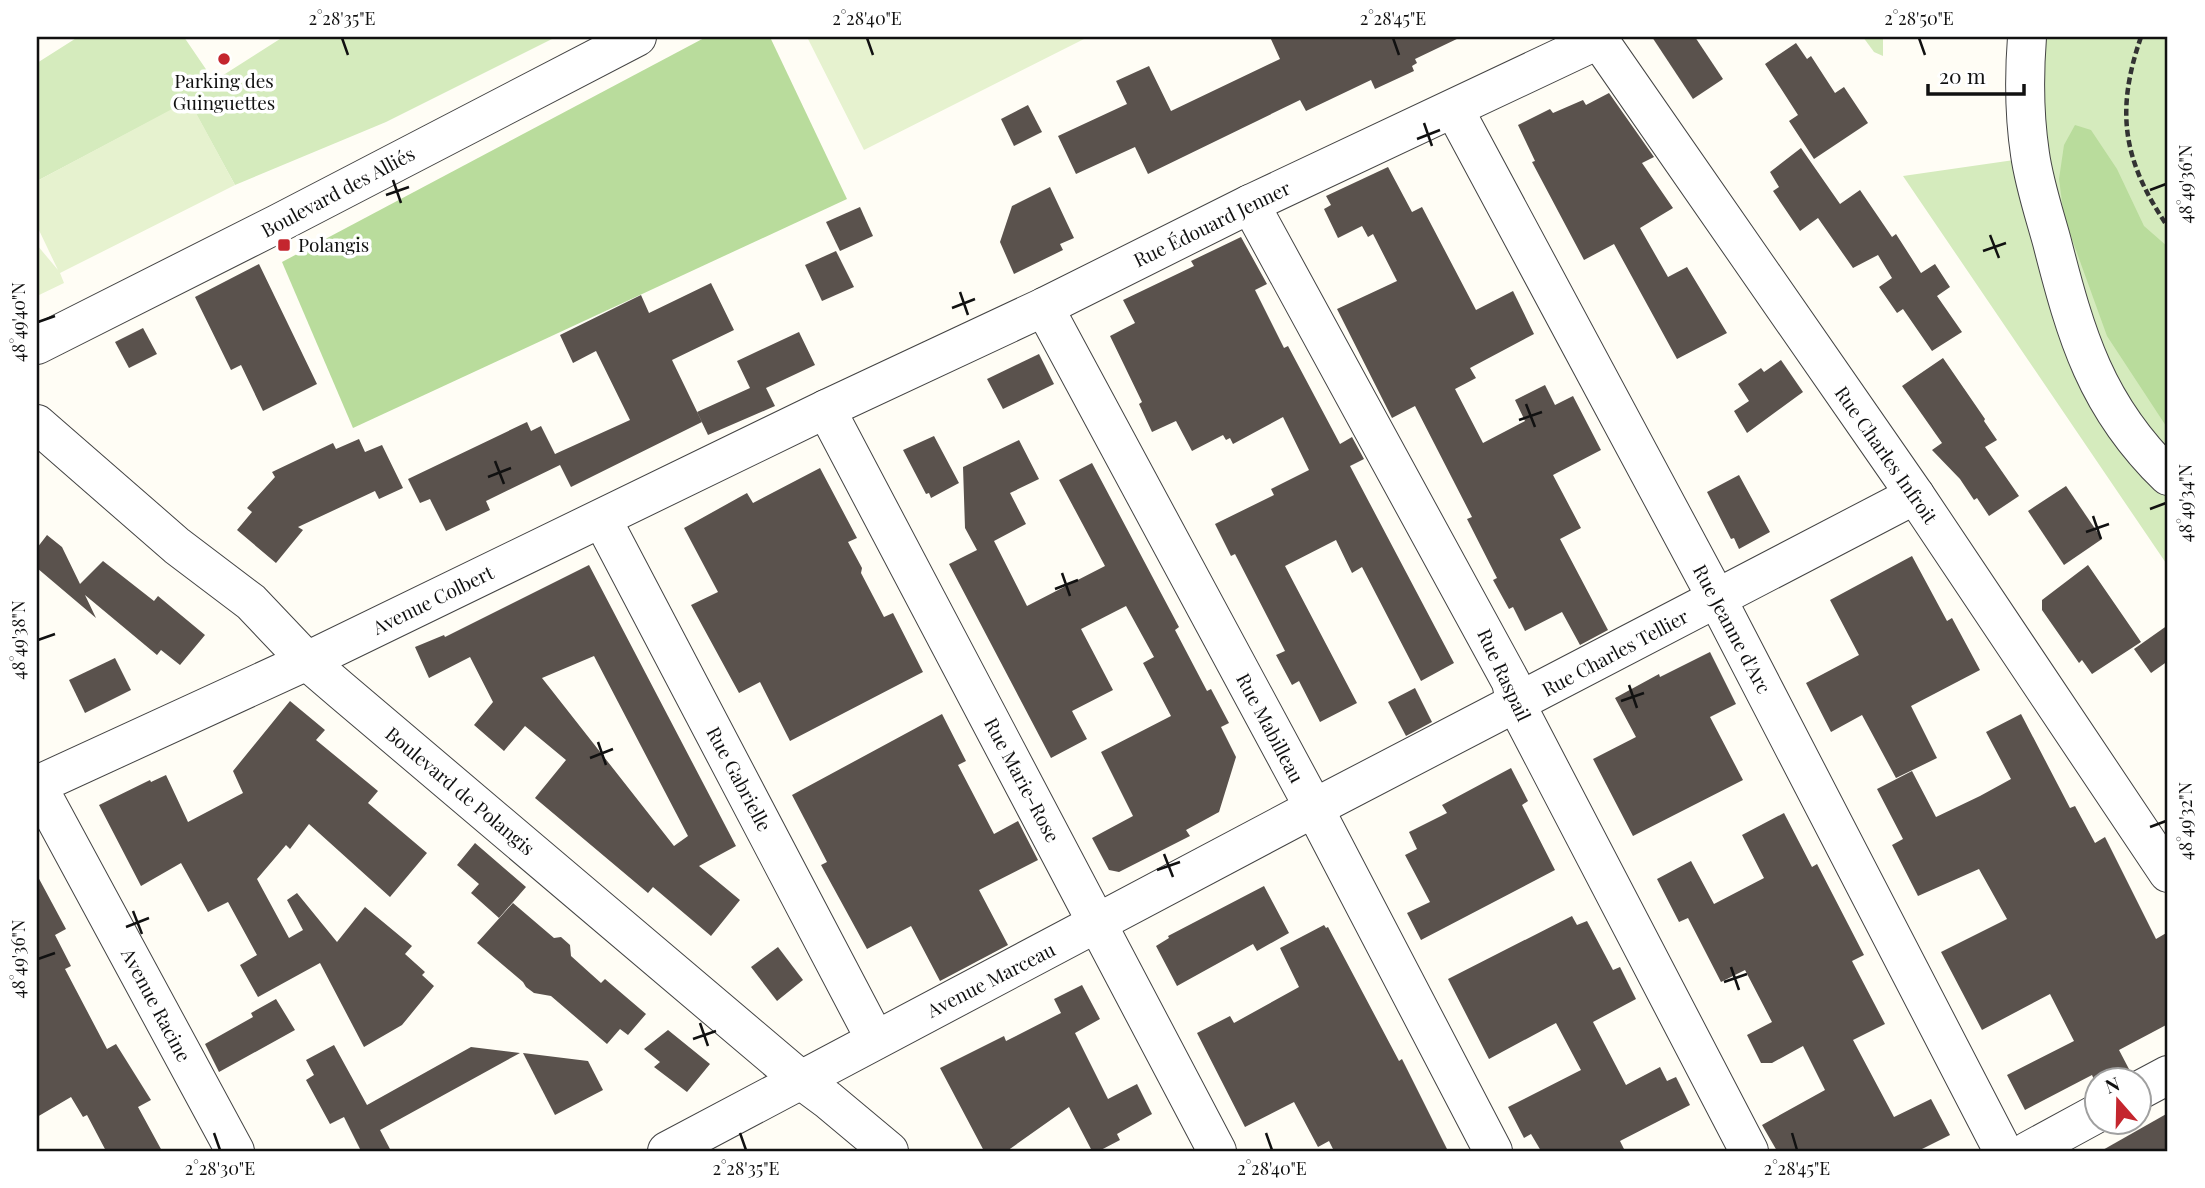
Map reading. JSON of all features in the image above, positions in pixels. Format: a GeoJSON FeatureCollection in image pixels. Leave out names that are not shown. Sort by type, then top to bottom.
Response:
{"type":"FeatureCollection","features":[{"type":"Feature","properties":{"kind":"street","name":"Boulevard des Alliés"},"geometry":{"type":"LineString","coordinates":[[37,345],[637,37]]}},
{"type":"Feature","properties":{"kind":"street"},"geometry":{"type":"LineString","coordinates":[[2027,37],[2025,115],[2030,157],[2071,318],[2105,397],[2145,454],[2168,476]]}},
{"type":"Feature","properties":{"kind":"street","name":"Rue Édouard Jenner"},"geometry":{"type":"LineString","coordinates":[[827,409],[1044,307],[1250,204],[1598,38]]}},
{"type":"Feature","properties":{"kind":"street","name":"Rue Charles Infroit"},"geometry":{"type":"LineString","coordinates":[[1598,38],[1915,495],[2168,873]]}},
{"type":"Feature","properties":{"kind":"street","name":"Rue Jeanne d'Arc"},"geometry":{"type":"LineString","coordinates":[[1454,109],[1717,599],[2003,1151]]}},
{"type":"Feature","properties":{"kind":"street","name":"Rue Raspail"},"geometry":{"type":"LineString","coordinates":[[1250,204],[1511,682],[1516,704],[1749,1151]]}},
{"type":"Feature","properties":{"kind":"street","name":"Rue Mabilleau"},"geometry":{"type":"LineString","coordinates":[[1044,307],[1314,808],[1493,1151]]}},
{"type":"Feature","properties":{"kind":"street","name":"Avenue Colbert"},"geometry":{"type":"LineString","coordinates":[[37,785],[307,661],[827,409]]}},
{"type":"Feature","properties":{"kind":"street","name":"Rue Marie-Rose"},"geometry":{"type":"LineString","coordinates":[[827,409],[1217,1151]]}},
{"type":"Feature","properties":{"kind":"street","name":"Boulevard de Polangis"},"geometry":{"type":"LineString","coordinates":[[37,424],[177,546],[251,602],[307,661],[801,1080],[889,1151]]}},
{"type":"Feature","properties":{"kind":"street","name":"Rue Charles Tellier"},"geometry":{"type":"LineString","coordinates":[[1314,808],[1915,495]]}},
{"type":"Feature","properties":{"kind":"street","name":"Rue Gabrielle"},"geometry":{"type":"LineString","coordinates":[[602,519],[875,1040]]}},
{"type":"Feature","properties":{"kind":"street","name":"Avenue Racine"},"geometry":{"type":"LineString","coordinates":[[37,785],[235,1151]]}},
{"type":"Feature","properties":{"kind":"street","name":"Avenue Marceau"},"geometry":{"type":"LineString","coordinates":[[667,1151],[1314,808]]}},
{"type":"Feature","properties":{"kind":"street"},"geometry":{"type":"LineString","coordinates":[[2152,1083],[2168,1074]]}},
{"type":"Feature","properties":{"kind":"street"},"geometry":{"type":"LineString","coordinates":[[2028,1151],[2082,1122]]}},
{"type":"Feature","properties":{"kind":"path"},"geometry":{"type":"LineString","coordinates":[[2141,37],[2125,97],[2127,135],[2137,171],[2168,227]]}},
{"type":"Feature","properties":{"kind":"green space"},"geometry":{"type":"Polygon","coordinates":[[[78,37],[184,37],[214,81],[283,37],[556,37],[386,122],[235,185],[189,101],[37,181],[37,63],[78,37]]]}},
{"type":"Feature","properties":{"kind":"green space"},"geometry":{"type":"Polygon","coordinates":[[[706,37],[770,37],[847,199],[353,428],[282,262],[706,37]]]}},
{"type":"Feature","properties":{"kind":"green space"},"geometry":{"type":"Polygon","coordinates":[[[807,37],[1088,37],[864,150],[807,37]]]}},
{"type":"Feature","properties":{"kind":"green space"},"geometry":{"type":"Polygon","coordinates":[[[1863,37],[1883,37],[1883,56],[1874,52],[1863,37]]]}},
{"type":"Feature","properties":{"kind":"green space"},"geometry":{"type":"Polygon","coordinates":[[[2042,37],[2168,37],[2168,566],[1903,176],[2021,159],[2042,37]]]}},
{"type":"Feature","properties":{"kind":"green space"},"geometry":{"type":"Polygon","coordinates":[[[189,100],[235,185],[60,273],[64,283],[37,296],[37,245],[58,270],[37,226],[37,181],[189,100]]]}},
{"type":"Feature","properties":{"kind":"green space"},"geometry":{"type":"Polygon","coordinates":[[[2075,125],[2091,130],[2117,169],[2144,226],[2168,247],[2168,429],[2107,336],[2064,217],[2059,179],[2064,145],[2075,125]]]}},
{"type":"Feature","properties":{"kind":"building"},"geometry":{"type":"Polygon","coordinates":[[[1270,37],[1461,37],[1415,59],[1417,63],[1412,66],[1414,71],[1375,89],[1371,80],[1306,111],[1300,100],[1148,174],[1135,147],[1076,174],[1058,136],[1127,104],[1116,81],[1149,66],[1171,111],[1280,59],[1270,37]]]}},
{"type":"Feature","properties":{"kind":"building"},"geometry":{"type":"Polygon","coordinates":[[[1652,37],[1695,37],[1723,79],[1693,99],[1652,37]]]}},
{"type":"Feature","properties":{"kind":"building"},"geometry":{"type":"Polygon","coordinates":[[[1796,43],[1807,59],[1811,56],[1835,93],[1844,87],[1868,123],[1814,159],[1789,121],[1798,115],[1765,64],[1796,43]]]}},
{"type":"Feature","properties":{"kind":"building"},"geometry":{"type":"Polygon","coordinates":[[[1609,93],[1654,157],[1642,163],[1673,208],[1640,228],[1668,277],[1687,267],[1727,333],[1677,359],[1614,244],[1584,260],[1532,162],[1535,161],[1518,125],[1550,109],[1553,113],[1583,100],[1586,105],[1609,93]]]}},
{"type":"Feature","properties":{"kind":"building"},"geometry":{"type":"Polygon","coordinates":[[[1028,105],[1042,132],[1014,146],[1001,119],[1028,105]]]}},
{"type":"Feature","properties":{"kind":"building"},"geometry":{"type":"Polygon","coordinates":[[[1801,148],[1840,204],[1860,190],[1892,237],[1896,234],[1921,273],[1935,264],[1950,287],[1937,296],[1962,332],[1932,351],[1903,309],[1897,313],[1879,287],[1892,278],[1878,255],[1853,268],[1818,218],[1800,231],[1773,191],[1779,187],[1770,172],[1801,148]]]}},
{"type":"Feature","properties":{"kind":"building"},"geometry":{"type":"Polygon","coordinates":[[[1388,167],[1412,212],[1422,207],[1476,310],[1513,291],[1534,334],[1470,368],[1476,378],[1455,389],[1483,443],[1525,421],[1515,400],[1545,385],[1555,405],[1573,396],[1601,450],[1553,475],[1581,528],[1560,539],[1608,630],[1580,645],[1562,612],[1525,631],[1513,607],[1509,609],[1493,580],[1497,578],[1467,519],[1472,517],[1415,406],[1392,418],[1337,309],[1397,281],[1373,234],[1368,237],[1362,226],[1338,238],[1324,209],[1331,205],[1326,196],[1388,167]]]}},
{"type":"Feature","properties":{"kind":"building"},"geometry":{"type":"Polygon","coordinates":[[[1050,187],[1074,238],[1060,244],[1063,250],[1014,274],[1000,242],[1012,206],[1050,187]]]}},
{"type":"Feature","properties":{"kind":"building"},"geometry":{"type":"Polygon","coordinates":[[[860,207],[873,236],[840,251],[826,222],[860,207]]]}},
{"type":"Feature","properties":{"kind":"building"},"geometry":{"type":"Polygon","coordinates":[[[1241,237],[1267,284],[1255,290],[1284,348],[1288,346],[1340,444],[1352,437],[1364,459],[1350,466],[1454,663],[1421,681],[1362,567],[1352,573],[1336,540],[1285,566],[1357,703],[1320,722],[1299,681],[1292,685],[1276,655],[1285,651],[1235,554],[1231,556],[1215,524],[1274,495],[1271,489],[1309,470],[1283,417],[1233,444],[1230,438],[1226,440],[1223,435],[1192,451],[1176,421],[1152,432],[1139,404],[1142,402],[1110,336],[1135,323],[1123,300],[1194,266],[1191,261],[1241,237]]]}},
{"type":"Feature","properties":{"kind":"building"},"geometry":{"type":"Polygon","coordinates":[[[836,251],[854,287],[822,301],[805,265],[836,251]]]}},
{"type":"Feature","properties":{"kind":"building"},"geometry":{"type":"Polygon","coordinates":[[[259,264],[317,384],[263,411],[241,365],[231,370],[195,297],[259,264]]]}},
{"type":"Feature","properties":{"kind":"building"},"geometry":{"type":"Polygon","coordinates":[[[711,283],[734,330],[672,360],[702,422],[571,487],[560,465],[486,501],[490,510],[446,531],[430,499],[420,503],[408,479],[527,422],[531,431],[541,426],[555,454],[630,420],[596,351],[573,363],[560,335],[641,295],[649,313],[711,283]]]}},
{"type":"Feature","properties":{"kind":"building"},"geometry":{"type":"Polygon","coordinates":[[[143,328],[157,354],[129,368],[115,342],[143,328]]]}},
{"type":"Feature","properties":{"kind":"building"},"geometry":{"type":"Polygon","coordinates":[[[799,332],[815,365],[766,388],[775,406],[708,435],[697,412],[750,388],[737,361],[799,332]]]}},
{"type":"Feature","properties":{"kind":"building"},"geometry":{"type":"Polygon","coordinates":[[[1039,354],[1054,384],[1003,409],[987,379],[1039,354]]]}},
{"type":"Feature","properties":{"kind":"building"},"geometry":{"type":"Polygon","coordinates":[[[1943,358],[1997,440],[1985,447],[2019,496],[1989,516],[1977,498],[1974,500],[1960,479],[1932,450],[1942,443],[1902,386],[1943,358]]]}},
{"type":"Feature","properties":{"kind":"building"},"geometry":{"type":"Polygon","coordinates":[[[1781,360],[1803,392],[1747,433],[1734,411],[1749,401],[1738,384],[1761,368],[1764,372],[1781,360]]]}},
{"type":"Feature","properties":{"kind":"building"},"geometry":{"type":"Polygon","coordinates":[[[934,436],[959,483],[931,498],[929,493],[926,494],[903,450],[934,436]]]}},
{"type":"Feature","properties":{"kind":"building"},"geometry":{"type":"Polygon","coordinates":[[[359,439],[365,452],[382,445],[403,488],[379,499],[375,491],[298,527],[303,530],[276,563],[237,530],[252,512],[247,508],[275,477],[272,472],[333,443],[336,449],[359,439]]]}},
{"type":"Feature","properties":{"kind":"building"},"geometry":{"type":"Polygon","coordinates":[[[1019,440],[1039,479],[1010,493],[1026,524],[994,541],[1027,606],[1105,566],[1059,480],[1092,463],[1179,627],[1175,630],[1207,691],[1211,689],[1229,723],[1221,727],[1236,757],[1219,812],[1186,830],[1190,836],[1119,872],[1109,870],[1092,838],[1133,816],[1101,752],[1171,716],[1143,663],[1154,657],[1126,606],[1081,629],[1113,690],[1072,711],[1087,739],[1051,758],[949,564],[977,550],[965,528],[963,467],[1019,440]]]}},
{"type":"Feature","properties":{"kind":"building"},"geometry":{"type":"Polygon","coordinates":[[[820,468],[857,538],[848,542],[862,568],[861,573],[884,617],[893,613],[923,672],[790,741],[760,682],[739,693],[691,605],[718,592],[684,528],[747,493],[753,503],[820,468]]]}},
{"type":"Feature","properties":{"kind":"building"},"geometry":{"type":"Polygon","coordinates":[[[1739,475],[1770,532],[1739,549],[1707,492],[1739,475]]]}},
{"type":"Feature","properties":{"kind":"building"},"geometry":{"type":"Polygon","coordinates":[[[2066,486],[2102,539],[2064,565],[2028,511],[2066,486]]]}},
{"type":"Feature","properties":{"kind":"building"},"geometry":{"type":"Polygon","coordinates":[[[47,535],[62,547],[80,584],[103,561],[154,601],[158,596],[205,635],[180,665],[161,650],[157,655],[85,595],[96,618],[37,568],[37,548],[47,535]]]}},
{"type":"Feature","properties":{"kind":"building"},"geometry":{"type":"Polygon","coordinates":[[[1912,556],[1947,621],[1952,618],[1980,670],[1911,706],[1937,758],[1896,778],[1862,715],[1831,732],[1806,683],[1859,655],[1830,600],[1912,556]]]}},
{"type":"Feature","properties":{"kind":"building"},"geometry":{"type":"Polygon","coordinates":[[[589,565],[736,846],[699,866],[740,900],[711,936],[653,887],[648,893],[535,798],[566,760],[525,726],[504,751],[474,725],[493,702],[470,657],[429,678],[415,647],[444,635],[445,637],[589,565]],[[594,656],[542,678],[674,846],[688,836],[594,656]]]}},
{"type":"Feature","properties":{"kind":"building"},"geometry":{"type":"Polygon","coordinates":[[[2088,565],[2141,642],[2092,674],[2082,660],[2079,663],[2042,610],[2042,600],[2088,565]]]}},
{"type":"Feature","properties":{"kind":"building"},"geometry":{"type":"Polygon","coordinates":[[[2168,625],[2168,661],[2151,673],[2134,649],[2168,625]]]}},
{"type":"Feature","properties":{"kind":"building"},"geometry":{"type":"Polygon","coordinates":[[[1710,652],[1736,704],[1710,717],[1743,780],[1633,836],[1593,759],[1636,737],[1615,698],[1659,674],[1660,677],[1710,652]]]}},
{"type":"Feature","properties":{"kind":"building"},"geometry":{"type":"Polygon","coordinates":[[[115,658],[131,690],[85,713],[69,680],[115,658]]]}},
{"type":"Feature","properties":{"kind":"building"},"geometry":{"type":"Polygon","coordinates":[[[1415,688],[1432,722],[1406,736],[1388,702],[1415,688]]]}},
{"type":"Feature","properties":{"kind":"building"},"geometry":{"type":"Polygon","coordinates":[[[290,701],[325,730],[316,740],[378,791],[368,803],[427,853],[390,897],[309,824],[290,849],[286,845],[257,879],[289,938],[303,930],[287,900],[297,893],[337,942],[365,907],[412,946],[405,954],[425,972],[422,975],[434,986],[402,1025],[364,1047],[320,963],[258,997],[240,965],[257,955],[228,902],[208,912],[181,863],[141,886],[99,805],[166,775],[188,822],[243,793],[233,771],[290,701]]]}},
{"type":"Feature","properties":{"kind":"building"},"geometry":{"type":"Polygon","coordinates":[[[942,714],[966,761],[958,765],[994,834],[1018,821],[1038,860],[979,890],[1008,945],[940,981],[911,926],[867,949],[821,865],[827,862],[792,795],[942,714]]]}},
{"type":"Feature","properties":{"kind":"building"},"geometry":{"type":"Polygon","coordinates":[[[2021,714],[2070,808],[2075,806],[2095,843],[2105,837],[2156,939],[2168,932],[2168,1024],[2119,1050],[2127,1066],[2082,1066],[2082,1080],[2025,1110],[2007,1075],[2074,1041],[2050,994],[1982,1030],[1941,952],[2007,919],[1979,869],[1918,896],[1892,845],[1903,839],[1877,789],[1912,771],[1936,817],[1980,796],[2011,779],[1986,732],[2021,714]]]}},
{"type":"Feature","properties":{"kind":"building"},"geometry":{"type":"Polygon","coordinates":[[[1511,768],[1528,801],[1522,805],[1555,870],[1421,940],[1407,913],[1430,902],[1405,855],[1417,849],[1409,832],[1447,813],[1442,805],[1511,768]]]}},
{"type":"Feature","properties":{"kind":"building"},"geometry":{"type":"Polygon","coordinates":[[[1784,813],[1812,867],[1817,864],[1864,955],[1852,961],[1885,1024],[1853,1040],[1894,1117],[1931,1099],[1950,1135],[1918,1151],[1777,1151],[1762,1125],[1825,1090],[1803,1046],[1772,1063],[1761,1063],[1747,1035],[1772,1022],[1745,970],[1721,982],[1688,918],[1679,922],[1657,879],[1691,861],[1714,904],[1764,878],[1742,835],[1784,813]]]}},
{"type":"Feature","properties":{"kind":"building"},"geometry":{"type":"Polygon","coordinates":[[[475,843],[526,887],[499,918],[471,893],[479,884],[457,865],[475,843]]]}},
{"type":"Feature","properties":{"kind":"building"},"geometry":{"type":"Polygon","coordinates":[[[37,875],[66,929],[55,935],[71,966],[65,969],[107,1049],[116,1044],[151,1100],[138,1107],[162,1151],[106,1151],[87,1115],[83,1117],[71,1097],[37,1117],[37,875]]]}},
{"type":"Feature","properties":{"kind":"building"},"geometry":{"type":"Polygon","coordinates":[[[1264,886],[1289,933],[1257,951],[1253,944],[1177,986],[1156,946],[1169,938],[1168,936],[1264,886]]]}},
{"type":"Feature","properties":{"kind":"building"},"geometry":{"type":"Polygon","coordinates":[[[513,903],[554,938],[561,937],[570,945],[571,956],[601,983],[605,979],[646,1014],[628,1035],[620,1029],[607,1044],[551,996],[534,993],[526,987],[477,943],[513,903]]]}},
{"type":"Feature","properties":{"kind":"building"},"geometry":{"type":"Polygon","coordinates":[[[1572,916],[1577,925],[1587,921],[1613,970],[1620,967],[1636,999],[1593,1022],[1626,1085],[1660,1067],[1667,1081],[1676,1077],[1690,1105],[1620,1141],[1625,1151],[1541,1151],[1531,1134],[1524,1138],[1508,1107],[1581,1070],[1556,1023],[1489,1059],[1448,979],[1572,916]]]}},
{"type":"Feature","properties":{"kind":"building"},"geometry":{"type":"Polygon","coordinates":[[[1324,925],[1328,927],[1399,1061],[1402,1059],[1448,1151],[1334,1151],[1329,1141],[1318,1147],[1294,1102],[1245,1127],[1197,1033],[1230,1016],[1234,1023],[1299,987],[1280,948],[1324,925]]]}},
{"type":"Feature","properties":{"kind":"building"},"geometry":{"type":"Polygon","coordinates":[[[778,947],[803,980],[777,1001],[751,967],[778,947]]]}},
{"type":"Feature","properties":{"kind":"building"},"geometry":{"type":"Polygon","coordinates":[[[1082,985],[1100,1019],[1075,1033],[1108,1099],[1137,1084],[1152,1114],[1117,1134],[1120,1140],[1099,1151],[1092,1151],[1069,1107],[1007,1151],[984,1151],[940,1068],[1004,1036],[1006,1041],[1061,1013],[1054,999],[1082,985]]]}},
{"type":"Feature","properties":{"kind":"building"},"geometry":{"type":"Polygon","coordinates":[[[276,999],[295,1030],[219,1072],[205,1044],[253,1017],[251,1013],[276,999]]]}},
{"type":"Feature","properties":{"kind":"building"},"geometry":{"type":"Polygon","coordinates":[[[668,1030],[710,1064],[687,1092],[654,1067],[660,1062],[644,1049],[668,1030]]]}},
{"type":"Feature","properties":{"kind":"building"},"geometry":{"type":"Polygon","coordinates":[[[334,1045],[367,1105],[471,1047],[520,1053],[380,1130],[391,1151],[361,1151],[344,1117],[330,1124],[306,1080],[314,1075],[306,1060],[334,1045]]]}},
{"type":"Feature","properties":{"kind":"building"},"geometry":{"type":"Polygon","coordinates":[[[523,1053],[588,1061],[603,1090],[555,1115],[523,1053]]]}},
{"type":"Feature","properties":{"kind":"building"},"geometry":{"type":"Polygon","coordinates":[[[2168,1113],[2168,1151],[2101,1151],[2127,1136],[2152,1136],[2152,1122],[2168,1113]]]}},
{"type":"Feature","properties":{"kind":"place","name":"Parking des Guinguettes"},"geometry":{"type":"Point","coordinates":[224,59]}},
{"type":"Feature","properties":{"kind":"place","name":"Polangis"},"geometry":{"type":"Point","coordinates":[284,245]}}]}
